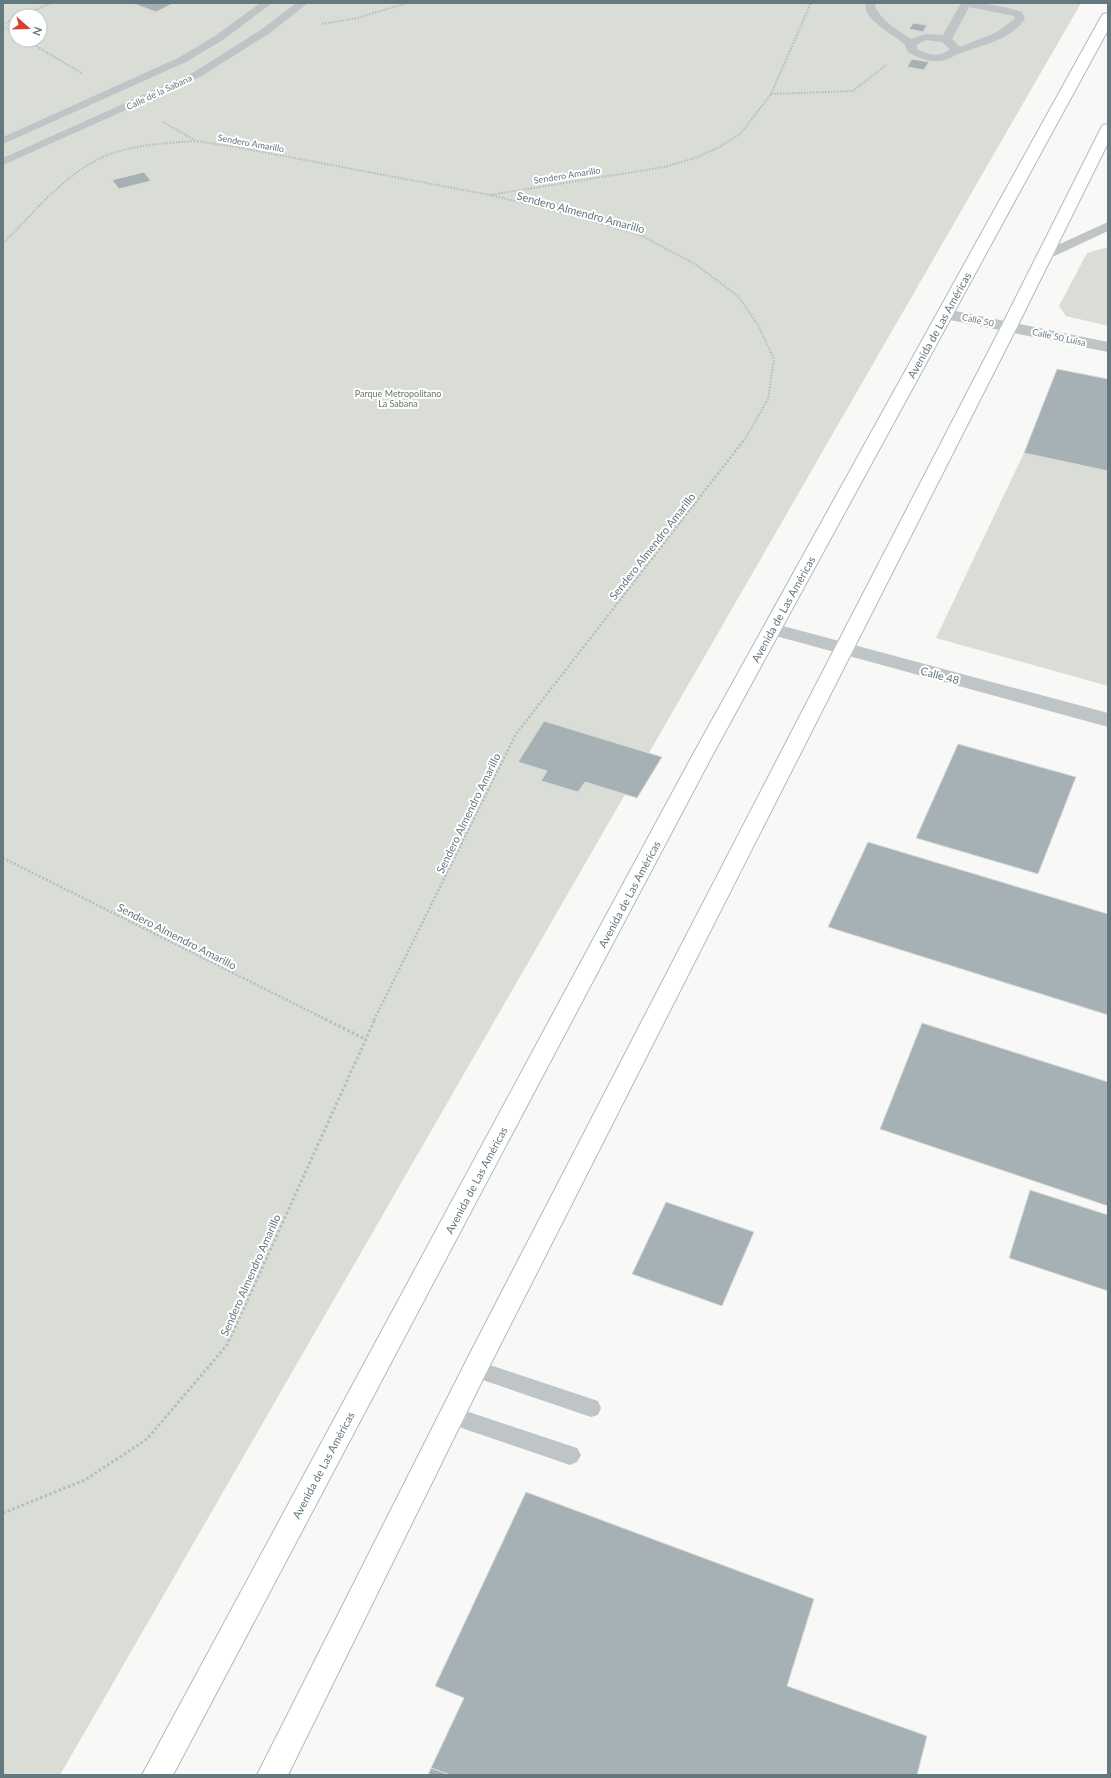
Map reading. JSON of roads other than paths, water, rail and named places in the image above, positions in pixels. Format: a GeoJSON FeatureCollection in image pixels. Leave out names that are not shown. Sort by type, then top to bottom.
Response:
{"type":"FeatureCollection","features":[{"type":"Feature","properties":{"kind":"main road","name":"Avenida de Las Américas"},"geometry":{"type":"LineString","coordinates":[[157,1775],[701,758],[1108,17]]}},
{"type":"Feature","properties":{"kind":"main road"},"geometry":{"type":"LineString","coordinates":[[272,1775],[451,1415],[1009,327],[1108,128]]}},
{"type":"Feature","properties":{"kind":"street","name":"Calle 50"},"geometry":{"type":"LineString","coordinates":[[946,314],[1009,327]]}},
{"type":"Feature","properties":{"kind":"street","name":"Calle 50 Luisa"},"geometry":{"type":"LineString","coordinates":[[1009,327],[1108,347]]}},
{"type":"Feature","properties":{"kind":"street","name":"Calle 48"},"geometry":{"type":"LineString","coordinates":[[772,629],[1108,720]]}},
{"type":"Feature","properties":{"kind":"lane","name":"Calle de la Sabana"},"geometry":{"type":"LineString","coordinates":[[3,141],[106,96],[182,60],[219,38],[267,3]]}},
{"type":"Feature","properties":{"kind":"lane","name":"Calle de la Sabana"},"geometry":{"type":"LineString","coordinates":[[3,162],[198,74],[266,31],[303,3]]}},
{"type":"Feature","properties":{"kind":"lane"},"geometry":{"type":"LineString","coordinates":[[871,3],[870,6],[872,13],[881,22],[911,45],[916,53],[929,57],[944,57],[954,52],[979,45],[1012,27],[1020,19],[1018,14],[1009,11],[966,3],[946,40]]}},
{"type":"Feature","properties":{"kind":"lane"},"geometry":{"type":"LineString","coordinates":[[911,45],[919,39],[925,37],[946,40],[954,46],[954,52]]}},
{"type":"Feature","properties":{"kind":"lane"},"geometry":{"type":"LineString","coordinates":[[106,96],[125,108]]}},
{"type":"Feature","properties":{"kind":"lane"},"geometry":{"type":"LineString","coordinates":[[1044,256],[1108,226]]}},
{"type":"Feature","properties":{"kind":"lane"},"geometry":{"type":"LineString","coordinates":[[475,1369],[591,1408]]}},
{"type":"Feature","properties":{"kind":"lane"},"geometry":{"type":"LineString","coordinates":[[451,1415],[570,1456]]}},
{"type":"Feature","properties":{"kind":"park label","name":"Parque Metropolitano La Sabana"},"geometry":{"type":"Point","coordinates":[398,398]}}]}
